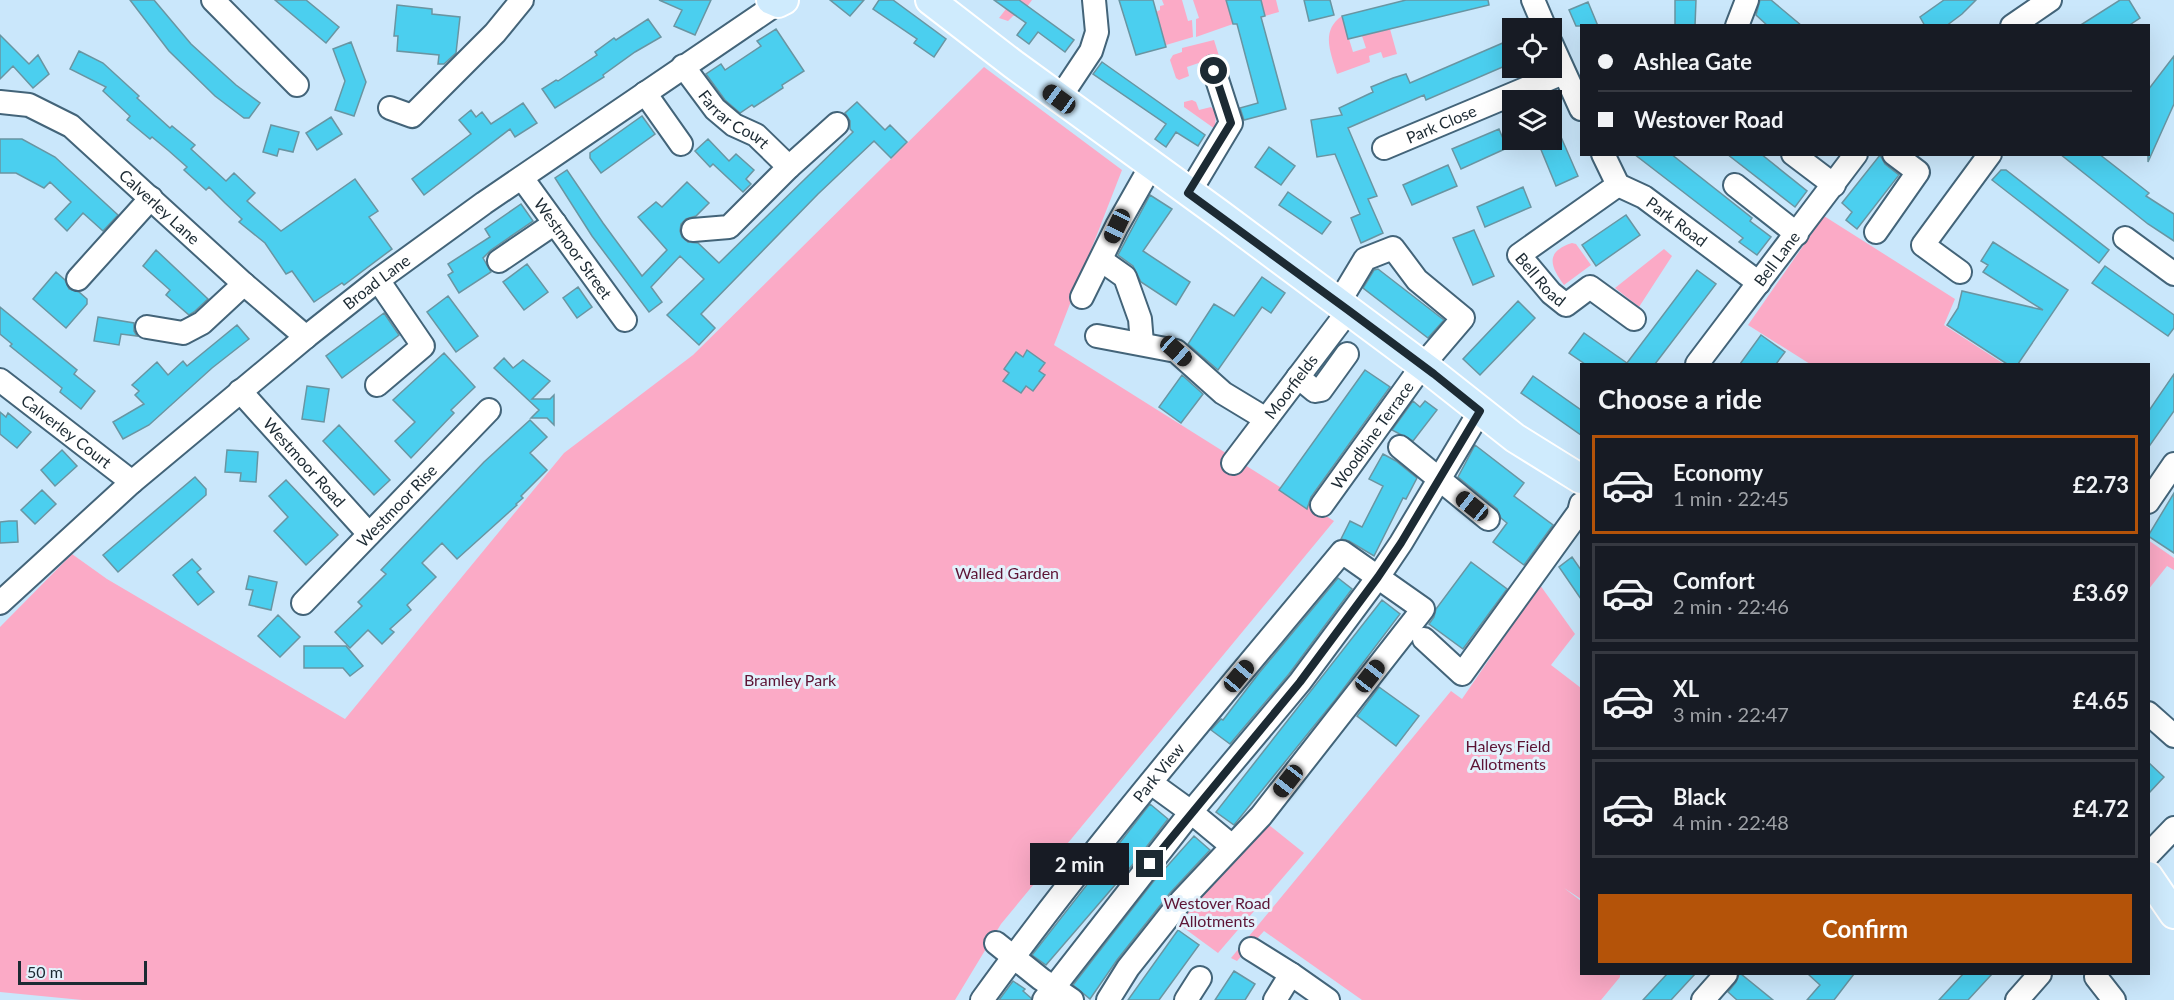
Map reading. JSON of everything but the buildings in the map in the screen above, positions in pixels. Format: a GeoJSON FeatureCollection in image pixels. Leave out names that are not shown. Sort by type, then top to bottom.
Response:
{"type":"FeatureCollection","features":[{"type":"Feature","properties":{"kind":"main road"},"geometry":{"type":"LineString","coordinates":[[930,0],[1059,99],[1244,232],[1515,438],[1580,478]]}},
{"type":"Feature","properties":{"kind":"main road"},"geometry":{"type":"LineString","coordinates":[[2150,879],[2174,914]]}},
{"type":"Feature","properties":{"kind":"street"},"geometry":{"type":"LineString","coordinates":[[213,0],[297,85]]}},
{"type":"Feature","properties":{"kind":"street"},"geometry":{"type":"LineString","coordinates":[[390,108],[412,116],[495,33],[522,0]]}},
{"type":"Feature","properties":{"kind":"street"},"geometry":{"type":"LineString","coordinates":[[1059,99],[1091,51],[1097,32],[1094,0]]}},
{"type":"Feature","properties":{"kind":"street"},"geometry":{"type":"LineString","coordinates":[[1533,0],[1541,18]]}},
{"type":"Feature","properties":{"kind":"street"},"geometry":{"type":"LineString","coordinates":[[1738,24],[1747,0]]}},
{"type":"Feature","properties":{"kind":"street"},"geometry":{"type":"LineString","coordinates":[[2015,24],[2049,0]]}},
{"type":"Feature","properties":{"kind":"street","name":"Broad Lane"},"geometry":{"type":"LineString","coordinates":[[3,594],[240,391],[426,243],[778,1]]}},
{"type":"Feature","properties":{"kind":"street","name":"Farrar Court"},"geometry":{"type":"LineString","coordinates":[[683,66],[715,109],[734,125],[756,135],[789,167]]}},
{"type":"Feature","properties":{"kind":"street"},"geometry":{"type":"LineString","coordinates":[[1188,193],[1231,123],[1213,67]]}},
{"type":"Feature","properties":{"kind":"street"},"geometry":{"type":"LineString","coordinates":[[1563,73],[1580,107]]}},
{"type":"Feature","properties":{"kind":"street","name":"Park Close"},"geometry":{"type":"LineString","coordinates":[[1384,148],[1563,73]]}},
{"type":"Feature","properties":{"kind":"street"},"geometry":{"type":"LineString","coordinates":[[645,93],[681,144]]}},
{"type":"Feature","properties":{"kind":"street","name":"Calverley Lane"},"geometry":{"type":"LineString","coordinates":[[0,102],[29,105],[71,126],[244,284],[306,337]]}},
{"type":"Feature","properties":{"kind":"street"},"geometry":{"type":"LineString","coordinates":[[693,230],[729,227],[789,167],[837,124]]}},
{"type":"Feature","properties":{"kind":"street"},"geometry":{"type":"LineString","coordinates":[[1604,156],[1618,185]]}},
{"type":"Feature","properties":{"kind":"street"},"geometry":{"type":"LineString","coordinates":[[1796,156],[1834,185]]}},
{"type":"Feature","properties":{"kind":"street","name":"Bell Lane"},"geometry":{"type":"LineString","coordinates":[[1698,363],[1855,156]]}},
{"type":"Feature","properties":{"kind":"street"},"geometry":{"type":"LineString","coordinates":[[1876,232],[1918,172],[1897,156]]}},
{"type":"Feature","properties":{"kind":"street"},"geometry":{"type":"LineString","coordinates":[[1960,272],[1923,245],[1989,156]]}},
{"type":"Feature","properties":{"kind":"street"},"geometry":{"type":"LineString","coordinates":[[1082,297],[1117,226],[1151,166]]}},
{"type":"Feature","properties":{"kind":"street","name":"Westmoor Street"},"geometry":{"type":"LineString","coordinates":[[522,178],[625,320]]}},
{"type":"Feature","properties":{"kind":"street","name":"Park Road"},"geometry":{"type":"LineString","coordinates":[[1618,185],[1644,197],[1759,283]]}},
{"type":"Feature","properties":{"kind":"street","name":"Bell Road"},"geometry":{"type":"LineString","coordinates":[[1618,185],[1519,255],[1551,293],[1566,305],[1590,287],[1634,319]]}},
{"type":"Feature","properties":{"kind":"street"},"geometry":{"type":"LineString","coordinates":[[1735,185],[1797,234]]}},
{"type":"Feature","properties":{"kind":"street"},"geometry":{"type":"LineString","coordinates":[[78,279],[151,198]]}},
{"type":"Feature","properties":{"kind":"street"},"geometry":{"type":"LineString","coordinates":[[499,261],[555,223]]}},
{"type":"Feature","properties":{"kind":"street"},"geometry":{"type":"LineString","coordinates":[[2125,238],[2174,274]]}},
{"type":"Feature","properties":{"kind":"street","name":"Moorfields"},"geometry":{"type":"LineString","coordinates":[[1233,464],[1298,377],[1343,307],[1365,259],[1393,248],[1417,280],[1463,318],[1422,366]]}},
{"type":"Feature","properties":{"kind":"street"},"geometry":{"type":"LineString","coordinates":[[1101,260],[1125,277],[1140,319],[1142,343]]}},
{"type":"Feature","properties":{"kind":"street"},"geometry":{"type":"LineString","coordinates":[[376,385],[423,346],[378,280]]}},
{"type":"Feature","properties":{"kind":"street"},"geometry":{"type":"LineString","coordinates":[[147,327],[183,333],[202,323],[244,284]]}},
{"type":"Feature","properties":{"kind":"street"},"geometry":{"type":"LineString","coordinates":[[1097,336],[1176,351],[1222,393],[1266,419]]}},
{"type":"Feature","properties":{"kind":"street"},"geometry":{"type":"LineString","coordinates":[[1298,377],[1315,390],[1321,390],[1347,354]]}},
{"type":"Feature","properties":{"kind":"street","name":"Woodbine Terrace"},"geometry":{"type":"LineString","coordinates":[[1323,505],[1422,366]]}},
{"type":"Feature","properties":{"kind":"street","name":"Calverley Court"},"geometry":{"type":"LineString","coordinates":[[0,380],[132,482]]}},
{"type":"Feature","properties":{"kind":"street","name":"Westmoor Road"},"geometry":{"type":"LineString","coordinates":[[240,391],[369,534]]}},
{"type":"Feature","properties":{"kind":"street","name":"Westmoor Rise"},"geometry":{"type":"LineString","coordinates":[[303,603],[489,410]]}},
{"type":"Feature","properties":{"kind":"street"},"geometry":{"type":"LineString","coordinates":[[1005,950],[1056,996],[1191,812],[1300,682],[1378,577],[1480,411]]}},
{"type":"Feature","properties":{"kind":"street"},"geometry":{"type":"LineString","coordinates":[[1400,447],[1488,519]]}},
{"type":"Feature","properties":{"kind":"street"},"geometry":{"type":"LineString","coordinates":[[2150,499],[2174,464]]}},
{"type":"Feature","properties":{"kind":"street"},"geometry":{"type":"LineString","coordinates":[[1424,639],[1462,674],[1580,508]]}},
{"type":"Feature","properties":{"kind":"street","name":"Park View"},"geometry":{"type":"LineString","coordinates":[[982,1000],[1005,950],[1151,783],[1342,552],[1378,577]]}},
{"type":"Feature","properties":{"kind":"street"},"geometry":{"type":"LineString","coordinates":[[1108,1000],[1128,968],[1181,901],[1261,816],[1423,609],[1378,577]]}},
{"type":"Feature","properties":{"kind":"street"},"geometry":{"type":"LineString","coordinates":[[2150,715],[2174,736]]}},
{"type":"Feature","properties":{"kind":"street"},"geometry":{"type":"LineString","coordinates":[[1151,783],[1232,846]]}},
{"type":"Feature","properties":{"kind":"street"},"geometry":{"type":"LineString","coordinates":[[2150,853],[2174,828]]}},
{"type":"Feature","properties":{"kind":"street"},"geometry":{"type":"LineString","coordinates":[[1251,949],[1284,986],[1328,1000]]}},
{"type":"Feature","properties":{"kind":"street"},"geometry":{"type":"LineString","coordinates":[[1703,1000],[1725,975]]}},
{"type":"Feature","properties":{"kind":"street"},"geometry":{"type":"LineString","coordinates":[[2020,999],[2039,975]]}},
{"type":"Feature","properties":{"kind":"street"},"geometry":{"type":"LineString","coordinates":[[2096,977],[2114,1000]]}},
{"type":"Feature","properties":{"kind":"street"},"geometry":{"type":"LineString","coordinates":[[1186,1000],[1200,978]]}},
{"type":"Feature","properties":{"kind":"green space"},"geometry":{"type":"Polygon","coordinates":[[[1013,0],[1032,0],[1021,15],[1013,16],[1008,21],[999,18],[1013,0]]]}},
{"type":"Feature","properties":{"kind":"green space"},"geometry":{"type":"Polygon","coordinates":[[[1162,0],[1182,0],[1188,21],[1192,20],[1193,37],[1166,45],[1156,12],[1160,10],[1160,6],[1164,5],[1162,0]]]}},
{"type":"Feature","properties":{"kind":"green space"},"geometry":{"type":"Polygon","coordinates":[[[1193,0],[1226,0],[1233,24],[1196,37],[1196,19],[1199,18],[1193,0]]]}},
{"type":"Feature","properties":{"kind":"green space"},"geometry":{"type":"Polygon","coordinates":[[[1261,0],[1276,0],[1279,12],[1265,16],[1261,0]]]}},
{"type":"Feature","properties":{"kind":"green space"},"geometry":{"type":"Polygon","coordinates":[[[1342,16],[1353,52],[1366,48],[1362,36],[1390,29],[1397,54],[1383,58],[1381,52],[1369,56],[1370,62],[1337,74],[1330,50],[1329,35],[1335,22],[1342,16]]]}},
{"type":"Feature","properties":{"kind":"green space"},"geometry":{"type":"Polygon","coordinates":[[[1214,40],[1219,56],[1187,67],[1189,76],[1179,80],[1176,78],[1170,60],[1173,55],[1182,52],[1182,48],[1214,40]]]}},
{"type":"Feature","properties":{"kind":"green space","name":"Bramley Park"},"geometry":{"type":"Polygon","coordinates":[[[984,67],[1122,170],[1054,345],[1334,521],[1001,924],[955,1000],[82,1000],[0,992],[0,627],[72,554],[107,579],[345,719],[564,453],[693,355],[984,67]]]}},
{"type":"Feature","properties":{"kind":"green space"},"geometry":{"type":"Polygon","coordinates":[[[1192,100],[1196,102],[1199,110],[1211,107],[1216,112],[1215,129],[1184,107],[1184,102],[1192,100]]]}},
{"type":"Feature","properties":{"kind":"green space"},"geometry":{"type":"Polygon","coordinates":[[[1824,216],[1955,299],[1944,325],[2002,363],[1808,363],[1748,325],[1824,216]]]}},
{"type":"Feature","properties":{"kind":"green space"},"geometry":{"type":"Polygon","coordinates":[[[1572,243],[1576,244],[1591,265],[1564,285],[1553,266],[1554,255],[1572,243]]]}},
{"type":"Feature","properties":{"kind":"green space"},"geometry":{"type":"Polygon","coordinates":[[[1664,249],[1672,256],[1639,307],[1615,288],[1664,249]]]}},
{"type":"Feature","properties":{"kind":"green space"},"geometry":{"type":"Polygon","coordinates":[[[2150,541],[2174,558],[2174,570],[2167,566],[2150,587],[2150,541]]]}},
{"type":"Feature","properties":{"kind":"green space","name":"Haleys Field Allotments"},"geometry":{"type":"Polygon","coordinates":[[[1540,585],[1575,634],[1551,665],[1580,687],[1580,898],[1564,888],[1580,900],[1580,975],[1620,975],[1601,1000],[1362,1000],[1264,931],[1237,961],[1231,958],[1451,691],[1462,699],[1540,585]]]}},
{"type":"Feature","properties":{"kind":"green space","name":"Westover Road Allotments"},"geometry":{"type":"Polygon","coordinates":[[[1264,821],[1304,853],[1218,953],[1173,920],[1264,821]]]}},
{"type":"Feature","properties":{"kind":"route"},"geometry":{"type":"LineString","coordinates":[[1150,864],[1300,682],[1378,577],[1480,411],[1280,259],[1188,193],[1231,123],[1214,71]]}},
{"type":"Feature","properties":{"kind":"park label","name":"Walled Garden"},"geometry":{"type":"Point","coordinates":[1007,573]}}]}
